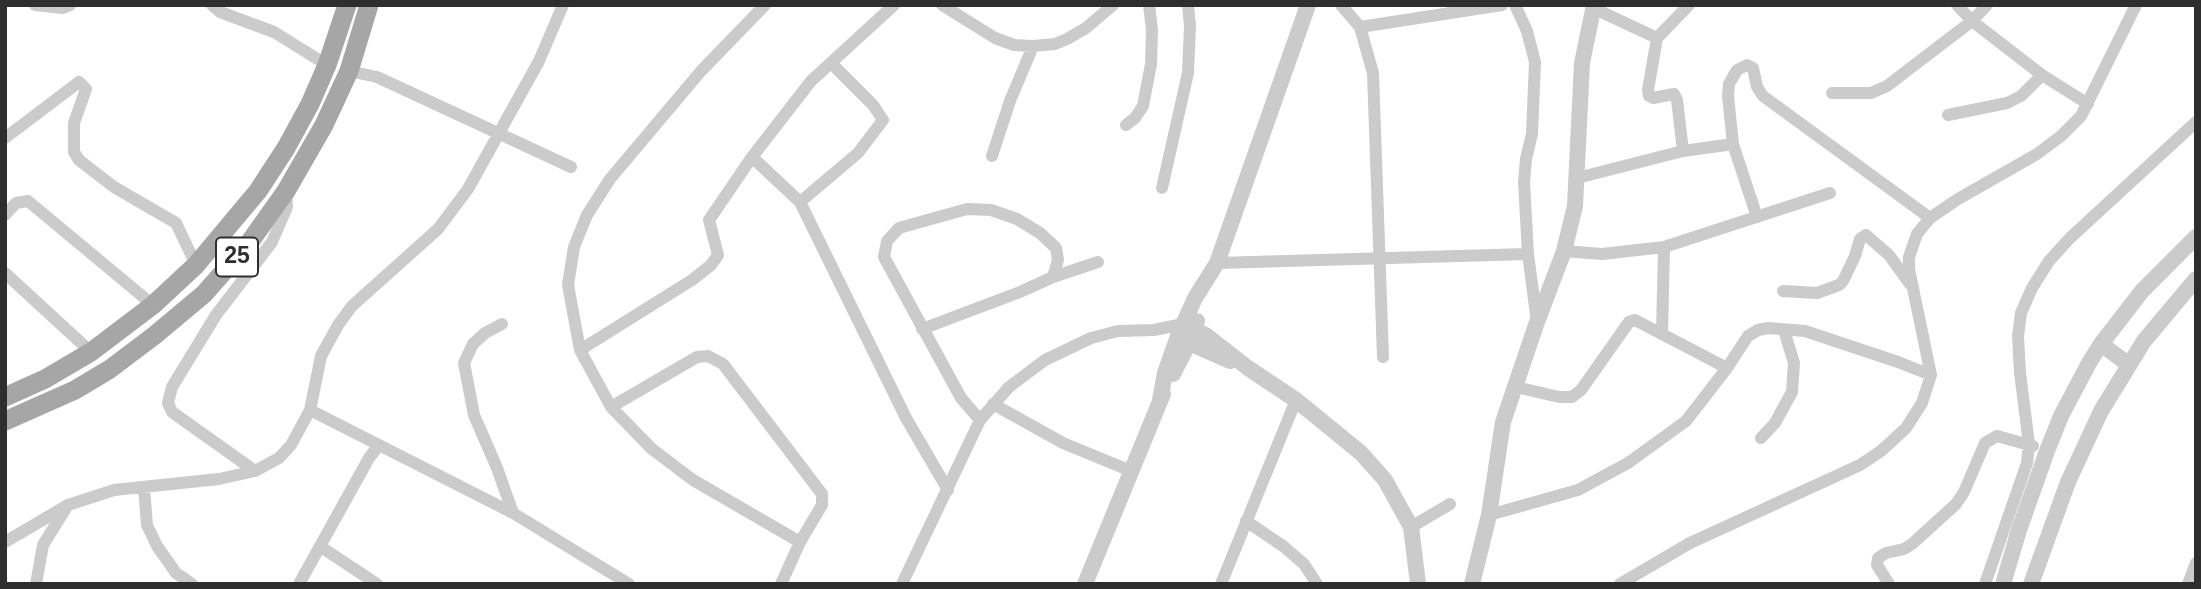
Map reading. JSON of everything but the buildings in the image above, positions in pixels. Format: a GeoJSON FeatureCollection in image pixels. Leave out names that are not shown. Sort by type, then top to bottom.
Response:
{"type":"FeatureCollection","features":[{"type":"Feature","properties":{"kind":"main road","name":"25"},"geometry":{"type":"LineString","coordinates":[[5,397],[45,379],[91,352],[153,305],[196,265],[258,191],[298,126],[327,65],[347,5]]}},
{"type":"Feature","properties":{"kind":"main road","name":"25"},"geometry":{"type":"LineString","coordinates":[[5,421],[75,390],[110,369],[204,294],[249,243],[286,191],[324,125],[349,71],[369,5]]}},
{"type":"Feature","properties":{"kind":"street"},"geometry":{"type":"LineString","coordinates":[[35,5],[63,8],[70,5]]}},
{"type":"Feature","properties":{"kind":"street"},"geometry":{"type":"LineString","coordinates":[[212,5],[219,12],[274,32],[327,65]]}},
{"type":"Feature","properties":{"kind":"street"},"geometry":{"type":"LineString","coordinates":[[5,542],[68,505],[114,491],[219,479],[255,471],[279,458],[291,445],[310,410],[321,356],[338,324],[352,306],[438,229],[468,189],[539,61],[563,5]]}},
{"type":"Feature","properties":{"kind":"street"},"geometry":{"type":"LineString","coordinates":[[746,25],[749,5]]}},
{"type":"Feature","properties":{"kind":"street"},"geometry":{"type":"LineString","coordinates":[[765,5],[701,71],[610,179],[587,215],[574,247],[568,285],[580,350],[611,407],[652,449],[693,480],[800,542]]}},
{"type":"Feature","properties":{"kind":"street"},"geometry":{"type":"LineString","coordinates":[[580,350],[692,280],[711,265],[718,255],[709,220],[752,157],[811,81],[894,5]]}},
{"type":"Feature","properties":{"kind":"street"},"geometry":{"type":"LineString","coordinates":[[942,5],[995,38],[1014,45],[1033,46],[1055,44],[1067,38],[1086,27],[1113,5]]}},
{"type":"Feature","properties":{"kind":"street"},"geometry":{"type":"LineString","coordinates":[[1126,125],[1143,106],[1151,64],[1152,30],[1149,5]]}},
{"type":"Feature","properties":{"kind":"street"},"geometry":{"type":"LineString","coordinates":[[1162,188],[1188,73],[1188,5]]}},
{"type":"Feature","properties":{"kind":"street"},"geometry":{"type":"LineString","coordinates":[[1085,584],[1160,400],[1165,373],[1217,263],[1308,5]]}},
{"type":"Feature","properties":{"kind":"street"},"geometry":{"type":"LineString","coordinates":[[1341,5],[1360,27],[1373,73],[1383,357]]}},
{"type":"Feature","properties":{"kind":"street"},"geometry":{"type":"LineString","coordinates":[[1360,27],[1502,5]]}},
{"type":"Feature","properties":{"kind":"street"},"geometry":{"type":"LineString","coordinates":[[1515,5],[1527,31],[1535,62],[1532,134],[1524,182],[1528,254],[1536,321]]}},
{"type":"Feature","properties":{"kind":"street"},"geometry":{"type":"LineString","coordinates":[[1683,151],[1678,100],[1674,94],[1653,98],[1649,96],[1648,90],[1657,38],[1689,5]]}},
{"type":"Feature","properties":{"kind":"street"},"geometry":{"type":"LineString","coordinates":[[1957,5],[1972,21],[2042,75],[2088,104]]}},
{"type":"Feature","properties":{"kind":"street"},"geometry":{"type":"LineString","coordinates":[[1832,93],[1858,94],[1878,90],[1972,21],[1987,5]]}},
{"type":"Feature","properties":{"kind":"street"},"geometry":{"type":"LineString","coordinates":[[1620,584],[1678,550],[1871,458],[1896,438],[1916,415],[1931,375],[1911,284],[1909,257],[1917,234],[1930,218],[2037,153],[2061,136],[2081,116],[2136,5]]}},
{"type":"Feature","properties":{"kind":"street"},"geometry":{"type":"LineString","coordinates":[[1472,584],[1489,515],[1503,422],[1536,321],[1564,251],[1575,206],[1582,63],[1593,7],[1657,38]]}},
{"type":"Feature","properties":{"kind":"street"},"geometry":{"type":"LineString","coordinates":[[992,156],[1010,101],[1033,46]]}},
{"type":"Feature","properties":{"kind":"street"},"geometry":{"type":"LineString","coordinates":[[800,202],[858,153],[883,120],[873,105],[831,63]]}},
{"type":"Feature","properties":{"kind":"street"},"geometry":{"type":"LineString","coordinates":[[1757,217],[1733,144],[1730,84],[1737,70],[1747,65],[1753,68],[1757,87],[1763,96],[1930,218]]}},
{"type":"Feature","properties":{"kind":"street"},"geometry":{"type":"LineString","coordinates":[[349,71],[377,77],[570,167]]}},
{"type":"Feature","properties":{"kind":"street"},"geometry":{"type":"LineString","coordinates":[[1948,115],[2007,103],[2021,96],[2042,75]]}},
{"type":"Feature","properties":{"kind":"street"},"geometry":{"type":"LineString","coordinates":[[5,138],[79,82],[86,89],[74,123],[74,152],[79,160],[114,187],[176,223],[196,265]]}},
{"type":"Feature","properties":{"kind":"street"},"geometry":{"type":"LineString","coordinates":[[1985,584],[2023,478],[2029,444],[2018,336],[2021,313],[2032,288],[2049,261],[2070,238],[2196,122]]}},
{"type":"Feature","properties":{"kind":"street"},"geometry":{"type":"LineString","coordinates":[[1577,178],[1683,151],[1733,144]]}},
{"type":"Feature","properties":{"kind":"street"},"geometry":{"type":"LineString","coordinates":[[752,157],[800,202],[906,418],[948,490]]}},
{"type":"Feature","properties":{"kind":"street"},"geometry":{"type":"LineString","coordinates":[[255,471],[172,412],[169,403],[172,387],[216,315],[272,242],[287,207],[286,191]]}},
{"type":"Feature","properties":{"kind":"street"},"geometry":{"type":"LineString","coordinates":[[1564,251],[1602,254],[1664,247],[1830,192]]}},
{"type":"Feature","properties":{"kind":"street"},"geometry":{"type":"LineString","coordinates":[[5,215],[16,203],[28,201],[153,305]]}},
{"type":"Feature","properties":{"kind":"street"},"geometry":{"type":"LineString","coordinates":[[980,420],[961,398],[884,257],[887,240],[899,228],[967,209],[991,210],[1017,219],[1040,233],[1056,248],[1058,260],[1053,277]]}},
{"type":"Feature","properties":{"kind":"street"},"geometry":{"type":"LineString","coordinates":[[1783,291],[1817,293],[1839,285],[1855,256],[1860,239],[1866,235],[1889,255],[1911,284]]}},
{"type":"Feature","properties":{"kind":"street"},"geometry":{"type":"LineString","coordinates":[[2003,584],[2047,451],[2062,416],[2101,344],[2141,291],[2196,237]]}},
{"type":"Feature","properties":{"kind":"street"},"geometry":{"type":"LineString","coordinates":[[1662,333],[1664,247]]}},
{"type":"Feature","properties":{"kind":"street"},"geometry":{"type":"LineString","coordinates":[[1217,263],[1528,254]]}},
{"type":"Feature","properties":{"kind":"street"},"geometry":{"type":"LineString","coordinates":[[922,329],[1098,262]]}},
{"type":"Feature","properties":{"kind":"street"},"geometry":{"type":"LineString","coordinates":[[5,273],[91,352]]}},
{"type":"Feature","properties":{"kind":"street"},"geometry":{"type":"LineString","coordinates":[[2031,584],[2053,518],[2101,411],[2160,320],[2196,279]]}},
{"type":"Feature","properties":{"kind":"street"},"geometry":{"type":"LineString","coordinates":[[1516,387],[1559,397],[1572,397],[1581,390],[1629,322],[1634,320],[1727,368]]}},
{"type":"Feature","properties":{"kind":"street"},"geometry":{"type":"LineString","coordinates":[[502,324],[485,333],[473,344],[464,362],[474,415],[513,513]]}},
{"type":"Feature","properties":{"kind":"street"},"geometry":{"type":"LineString","coordinates":[[1489,515],[1578,490],[1628,463],[1686,421],[1748,336],[1758,330],[1768,328],[1805,331],[1931,375]]}},
{"type":"Feature","properties":{"kind":"street"},"geometry":{"type":"LineString","coordinates":[[902,584],[980,420],[993,404],[1025,374],[1045,360],[1079,343],[1118,331],[1154,330],[1183,332],[1248,368],[1296,400],[1361,453],[1385,480],[1410,527],[1418,584]]}},
{"type":"Feature","properties":{"kind":"street"},"geometry":{"type":"LineString","coordinates":[[1761,438],[1776,423],[1792,393],[1794,363],[1784,330]]}},
{"type":"Feature","properties":{"kind":"street"},"geometry":{"type":"LineString","coordinates":[[2101,344],[2129,364]]}},
{"type":"Feature","properties":{"kind":"street"},"geometry":{"type":"LineString","coordinates":[[611,407],[697,357],[708,356],[723,365],[822,494],[822,505],[800,542],[781,584]]}},
{"type":"Feature","properties":{"kind":"street"},"geometry":{"type":"LineString","coordinates":[[1220,584],[1296,400]]}},
{"type":"Feature","properties":{"kind":"street"},"geometry":{"type":"LineString","coordinates":[[993,404],[1063,443],[1131,471]]}},
{"type":"Feature","properties":{"kind":"street"},"geometry":{"type":"LineString","coordinates":[[310,410],[513,513],[629,584]]}},
{"type":"Feature","properties":{"kind":"street"},"geometry":{"type":"LineString","coordinates":[[1889,584],[1877,565],[1878,558],[1912,544],[1956,504],[1985,443],[1997,436],[2047,451]]}},
{"type":"Feature","properties":{"kind":"street"},"geometry":{"type":"LineString","coordinates":[[299,584],[369,457],[379,445]]}},
{"type":"Feature","properties":{"kind":"street"},"geometry":{"type":"LineString","coordinates":[[144,488],[147,525],[157,546],[176,573],[192,584]]}},
{"type":"Feature","properties":{"kind":"street"},"geometry":{"type":"LineString","coordinates":[[1410,527],[1450,504]]}},
{"type":"Feature","properties":{"kind":"street"},"geometry":{"type":"LineString","coordinates":[[36,584],[43,545],[68,505]]}},
{"type":"Feature","properties":{"kind":"street"},"geometry":{"type":"LineString","coordinates":[[1246,521],[1304,564],[1317,584]]}},
{"type":"Feature","properties":{"kind":"street"},"geometry":{"type":"LineString","coordinates":[[321,547],[377,584]]}},
{"type":"Feature","properties":{"kind":"street"},"geometry":{"type":"LineString","coordinates":[[2191,580],[2196,563]]}}]}
